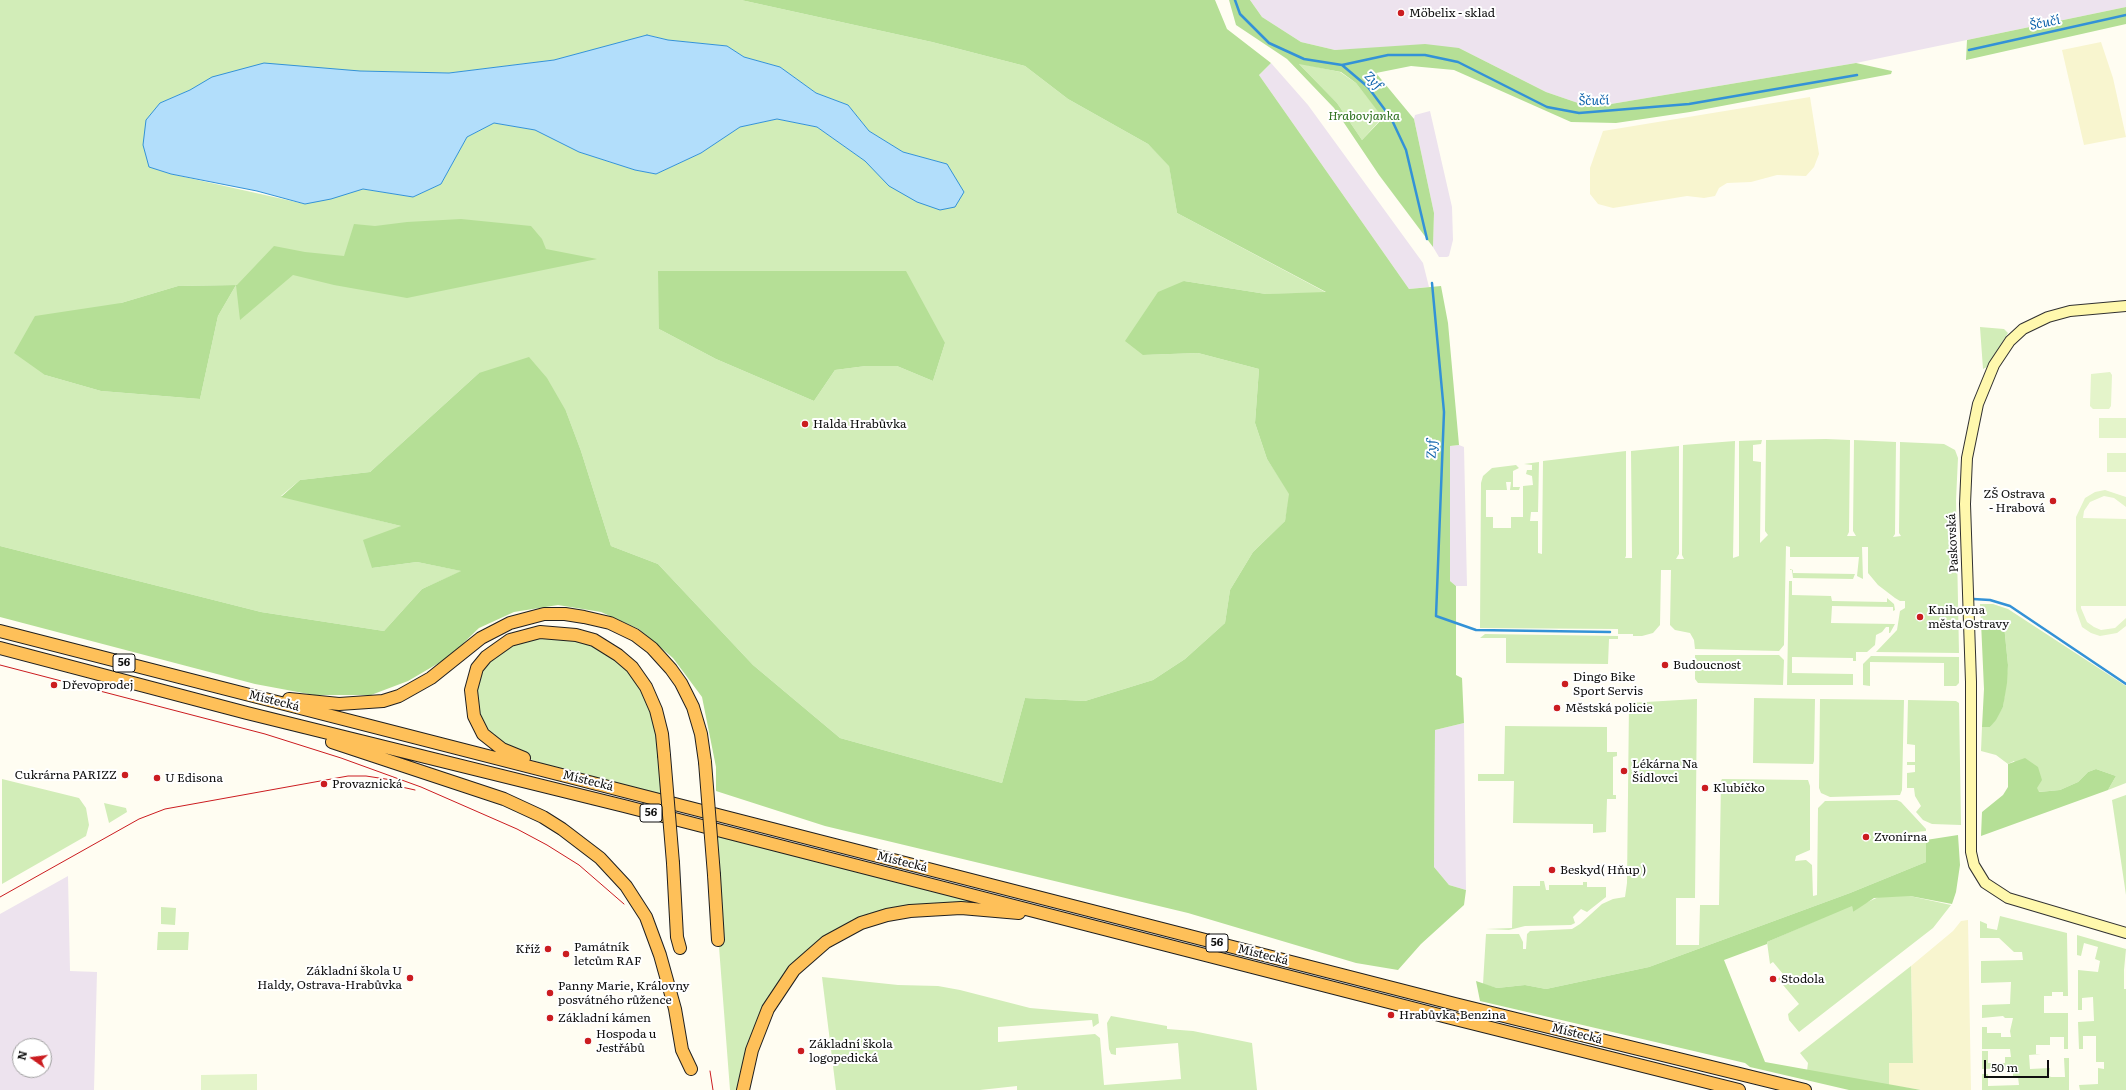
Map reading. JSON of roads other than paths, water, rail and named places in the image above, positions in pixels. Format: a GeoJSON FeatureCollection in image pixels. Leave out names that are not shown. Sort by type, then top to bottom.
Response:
{"type":"FeatureCollection","features":[{"type":"Feature","properties":{"kind":"highway","name":"56"},"geometry":{"type":"LineString","coordinates":[[248,695],[340,704],[383,701],[399,696],[432,678],[481,638],[510,623],[544,614],[565,614],[584,617],[610,623],[635,635],[652,648],[671,669],[681,683],[693,707],[701,734],[705,762],[718,940]]}},
{"type":"Feature","properties":{"kind":"highway","name":"Místecká"},"geometry":{"type":"LineString","coordinates":[[0,631],[1455,1004],[1805,1090]]}},
{"type":"Feature","properties":{"kind":"highway","name":"56"},"geometry":{"type":"LineString","coordinates":[[630,792],[511,753],[489,740],[475,721],[471,698],[472,681],[482,661],[510,640],[540,632],[576,635],[602,644],[632,667],[646,687],[659,719],[664,755],[673,863],[677,937],[680,948]]}},
{"type":"Feature","properties":{"kind":"highway","name":"Místecká"},"geometry":{"type":"LineString","coordinates":[[0,648],[247,714],[631,808],[1739,1090]]}},
{"type":"Feature","properties":{"kind":"highway","name":"56"},"geometry":{"type":"LineString","coordinates":[[247,714],[504,799],[543,817],[582,842],[613,871],[636,900],[646,917],[660,955],[676,1009],[682,1050],[691,1069]]}},
{"type":"Feature","properties":{"kind":"highway","name":"56"},"geometry":{"type":"LineString","coordinates":[[743,1090],[747,1067],[758,1031],[765,1015],[783,986],[794,970],[808,957],[844,931],[861,923],[887,915],[937,908],[1054,916]]}},
{"type":"Feature","properties":{"kind":"main road","name":"Paskovská"},"geometry":{"type":"LineString","coordinates":[[2126,306],[2070,311],[2035,322],[2023,329],[2010,342],[1994,365],[1978,404],[1967,458],[1965,504],[1969,594],[1972,852],[1974,865],[1980,876],[1992,889],[2008,898],[2126,933]]}},
{"type":"Feature","properties":{"kind":"water"},"geometry":{"type":"Polygon","coordinates":[[[647,35],[668,40],[727,46],[744,57],[780,67],[816,93],[848,105],[869,131],[903,152],[947,164],[964,192],[955,207],[940,210],[917,202],[889,186],[865,161],[817,127],[777,119],[740,127],[701,153],[656,174],[635,170],[579,152],[535,130],[494,123],[467,137],[441,184],[413,197],[363,189],[331,199],[305,204],[257,191],[171,174],[149,167],[143,145],[146,120],[160,103],[190,90],[212,77],[264,63],[360,71],[449,73],[554,60],[647,35]]]}},
{"type":"Feature","properties":{"kind":"waterway","name":"Zyf"},"geometry":{"type":"LineString","coordinates":[[1235,0],[1240,14],[1269,43],[1304,59],[1342,65],[1368,87],[1391,118],[1406,150],[1427,239]]}},
{"type":"Feature","properties":{"kind":"waterway","name":"Ščučí"},"geometry":{"type":"LineString","coordinates":[[1969,50],[2126,15]]}},
{"type":"Feature","properties":{"kind":"waterway","name":"Ščučí"},"geometry":{"type":"LineString","coordinates":[[1342,65],[1388,55],[1425,55],[1458,62],[1547,107],[1579,113],[1689,104],[1857,75]]}},
{"type":"Feature","properties":{"kind":"waterway","name":"Zyf"},"geometry":{"type":"LineString","coordinates":[[1432,283],[1444,412],[1436,616],[1476,630],[1610,632]]}},
{"type":"Feature","properties":{"kind":"waterway"},"geometry":{"type":"LineString","coordinates":[[1973,599],[1990,600],[2010,606],[2126,684]]}},
{"type":"Feature","properties":{"kind":"tram line"},"geometry":{"type":"LineString","coordinates":[[0,665],[265,734],[341,758],[421,787],[517,829],[547,845],[579,865],[624,904]]}},
{"type":"Feature","properties":{"kind":"tram line"},"geometry":{"type":"LineString","coordinates":[[0,897],[139,819],[165,809],[348,776],[366,776],[392,780]]}},
{"type":"Feature","properties":{"kind":"tram line"},"geometry":{"type":"LineString","coordinates":[[384,783],[415,790]]}},
{"type":"Feature","properties":{"kind":"tram line"},"geometry":{"type":"LineString","coordinates":[[710,1071],[713,1090]]}},
{"type":"Feature","properties":{"kind":"place","name":"Möbelix - sklad"},"geometry":{"type":"Point","coordinates":[1401,13]}},
{"type":"Feature","properties":{"kind":"place","name":"Halda Hrabůvka"},"geometry":{"type":"Point","coordinates":[805,424]}},
{"type":"Feature","properties":{"kind":"place","name":"ZŠ Ostrava - Hrabová"},"geometry":{"type":"Point","coordinates":[2053,501]}},
{"type":"Feature","properties":{"kind":"place","name":"Knihovna města Ostravy"},"geometry":{"type":"Point","coordinates":[1920,617]}},
{"type":"Feature","properties":{"kind":"place","name":"Budoucnost"},"geometry":{"type":"Point","coordinates":[1665,665]}},
{"type":"Feature","properties":{"kind":"place","name":"Dingo Bike Sport Servis"},"geometry":{"type":"Point","coordinates":[1565,684]}},
{"type":"Feature","properties":{"kind":"place","name":"Dřevoprodej"},"geometry":{"type":"Point","coordinates":[54,685]}},
{"type":"Feature","properties":{"kind":"place","name":"Městská policie"},"geometry":{"type":"Point","coordinates":[1557,708]}},
{"type":"Feature","properties":{"kind":"place","name":"Lékárna Na Šídlovci"},"geometry":{"type":"Point","coordinates":[1624,771]}},
{"type":"Feature","properties":{"kind":"place","name":"Cukrárna PARIZZ"},"geometry":{"type":"Point","coordinates":[125,775]}},
{"type":"Feature","properties":{"kind":"place","name":"U Edisona"},"geometry":{"type":"Point","coordinates":[157,778]}},
{"type":"Feature","properties":{"kind":"place","name":"Provaznická"},"geometry":{"type":"Point","coordinates":[324,784]}},
{"type":"Feature","properties":{"kind":"place","name":"Klubíčko"},"geometry":{"type":"Point","coordinates":[1705,788]}},
{"type":"Feature","properties":{"kind":"place","name":"Zvonírna"},"geometry":{"type":"Point","coordinates":[1866,837]}},
{"type":"Feature","properties":{"kind":"place","name":"Beskyd( Hňup )"},"geometry":{"type":"Point","coordinates":[1552,870]}},
{"type":"Feature","properties":{"kind":"place","name":"Kříž"},"geometry":{"type":"Point","coordinates":[548,949]}},
{"type":"Feature","properties":{"kind":"place","name":"Památník letcům RAF"},"geometry":{"type":"Point","coordinates":[566,954]}},
{"type":"Feature","properties":{"kind":"place","name":"Základní škola U Haldy, Ostrava-Hrabůvka"},"geometry":{"type":"Point","coordinates":[410,978]}},
{"type":"Feature","properties":{"kind":"place","name":"Stodola"},"geometry":{"type":"Point","coordinates":[1773,979]}},
{"type":"Feature","properties":{"kind":"place","name":"Panny Marie, Královny posvátného růžence"},"geometry":{"type":"Point","coordinates":[550,993]}},
{"type":"Feature","properties":{"kind":"place","name":"Hrabůvka,Benzina"},"geometry":{"type":"Point","coordinates":[1391,1015]}},
{"type":"Feature","properties":{"kind":"place","name":"Základní kámen"},"geometry":{"type":"Point","coordinates":[550,1018]}},
{"type":"Feature","properties":{"kind":"place","name":"Hospoda u Jestřábů"},"geometry":{"type":"Point","coordinates":[588,1041]}},
{"type":"Feature","properties":{"kind":"place","name":"Základní škola logopedická"},"geometry":{"type":"Point","coordinates":[801,1051]}},
{"type":"Feature","properties":{"kind":"park label","name":"Hrabovjanka"},"geometry":{"type":"Point","coordinates":[1364,116]}}]}
